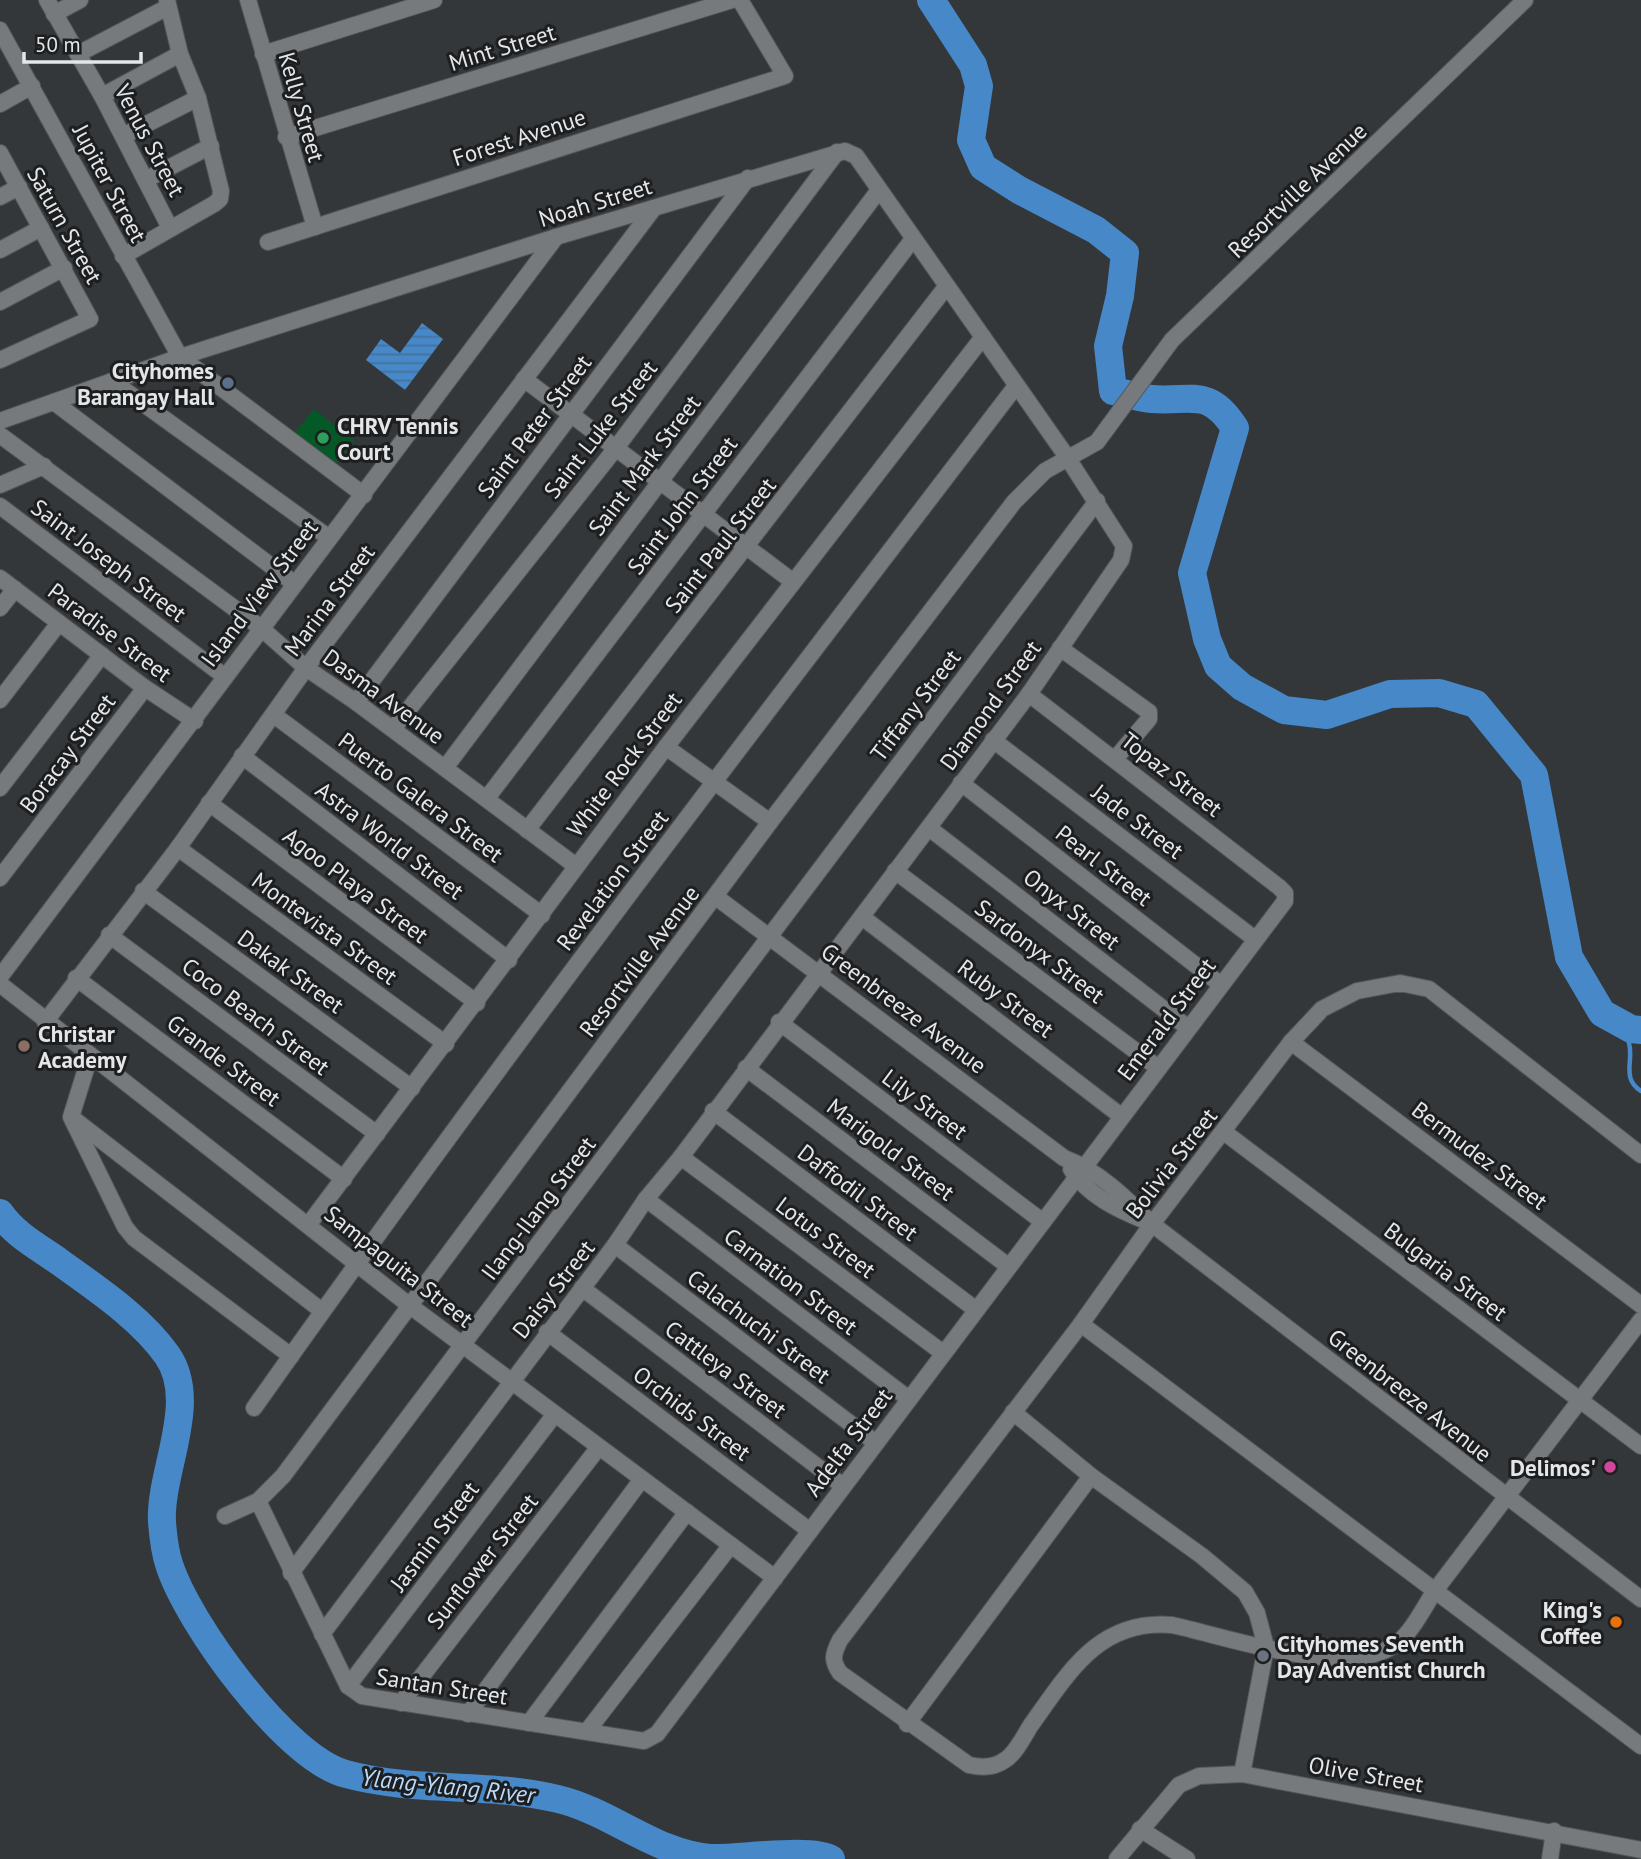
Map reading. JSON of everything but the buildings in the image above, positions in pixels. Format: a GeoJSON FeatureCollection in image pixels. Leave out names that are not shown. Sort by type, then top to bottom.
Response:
{"type":"FeatureCollection","features":[{"type":"Feature","properties":{"kind":"street"},"geometry":{"type":"LineString","coordinates":[[51,7],[80,0]]}},
{"type":"Feature","properties":{"kind":"street","name":"Kelly Street"},"geometry":{"type":"LineString","coordinates":[[248,0],[286,137],[315,227]]}},
{"type":"Feature","properties":{"kind":"street"},"geometry":{"type":"LineString","coordinates":[[263,54],[434,0]]}},
{"type":"Feature","properties":{"kind":"street","name":"Mint Street"},"geometry":{"type":"LineString","coordinates":[[286,137],[732,0]]}},
{"type":"Feature","properties":{"kind":"street","name":"Forest Avenue"},"geometry":{"type":"LineString","coordinates":[[268,242],[785,76],[740,0]]}},
{"type":"Feature","properties":{"kind":"street","name":"Resortville Avenue"},"geometry":{"type":"LineString","coordinates":[[258,1501],[283,1476],[770,822],[1014,502],[1036,478],[1067,457],[1089,433],[1110,421],[1172,340],[1525,0]]}},
{"type":"Feature","properties":{"kind":"street"},"geometry":{"type":"LineString","coordinates":[[78,54],[167,4],[180,54],[198,98],[222,191],[220,199],[123,256]]}},
{"type":"Feature","properties":{"kind":"street","name":"Venus Street"},"geometry":{"type":"LineString","coordinates":[[51,7],[147,179],[170,228]]}},
{"type":"Feature","properties":{"kind":"street","name":"Jupiter Street"},"geometry":{"type":"LineString","coordinates":[[0,30],[180,357]]}},
{"type":"Feature","properties":{"kind":"street"},"geometry":{"type":"LineString","coordinates":[[102,96],[180,54]]}},
{"type":"Feature","properties":{"kind":"street"},"geometry":{"type":"LineString","coordinates":[[0,104],[32,86]]}},
{"type":"Feature","properties":{"kind":"street"},"geometry":{"type":"LineString","coordinates":[[123,136],[198,98]]}},
{"type":"Feature","properties":{"kind":"street"},"geometry":{"type":"LineString","coordinates":[[147,179],[211,146]]}},
{"type":"Feature","properties":{"kind":"street"},"geometry":{"type":"LineString","coordinates":[[837,152],[856,156],[1067,457]]}},
{"type":"Feature","properties":{"kind":"street","name":"Noah Street"},"geometry":{"type":"LineString","coordinates":[[0,421],[180,357],[556,237],[837,152]]}},
{"type":"Feature","properties":{"kind":"street","name":"Saint Luke Street"},"geometry":{"type":"LineString","coordinates":[[393,729],[616,448],[837,152]]}},
{"type":"Feature","properties":{"kind":"street","name":"Saturn Street"},"geometry":{"type":"LineString","coordinates":[[0,153],[90,319],[0,360]]}},
{"type":"Feature","properties":{"kind":"street","name":"Saint Peter Street"},"geometry":{"type":"LineString","coordinates":[[356,702],[748,178]]}},
{"type":"Feature","properties":{"kind":"street"},"geometry":{"type":"LineString","coordinates":[[0,197],[19,187]]}},
{"type":"Feature","properties":{"kind":"street","name":"Saint Mark Street"},"geometry":{"type":"LineString","coordinates":[[445,768],[879,190]]}},
{"type":"Feature","properties":{"kind":"street","name":"Marina Street"},"geometry":{"type":"LineString","coordinates":[[45,1022],[142,891],[178,848],[306,668],[654,208]]}},
{"type":"Feature","properties":{"kind":"street"},"geometry":{"type":"LineString","coordinates":[[0,250],[41,228]]}},
{"type":"Feature","properties":{"kind":"street","name":"Island View Street"},"geometry":{"type":"LineString","coordinates":[[0,977],[195,721],[224,676],[328,537],[364,495],[556,237]]}},
{"type":"Feature","properties":{"kind":"street","name":"Saint John Street"},"geometry":{"type":"LineString","coordinates":[[486,798],[912,239]]}},
{"type":"Feature","properties":{"kind":"street"},"geometry":{"type":"LineString","coordinates":[[0,302],[64,268]]}},
{"type":"Feature","properties":{"kind":"street","name":"Saint Paul Street"},"geometry":{"type":"LineString","coordinates":[[527,830],[946,287]]}},
{"type":"Feature","properties":{"kind":"street","name":"White Rock Street"},"geometry":{"type":"LineString","coordinates":[[309,1224],[792,581],[983,337]]}},
{"type":"Feature","properties":{"kind":"street"},"geometry":{"type":"LineString","coordinates":[[180,357],[364,495]]}},
{"type":"Feature","properties":{"kind":"street"},"geometry":{"type":"LineString","coordinates":[[524,379],[792,581]]}},
{"type":"Feature","properties":{"kind":"street"},"geometry":{"type":"LineString","coordinates":[[113,381],[328,537]]}},
{"type":"Feature","properties":{"kind":"street","name":"Revelation Street"},"geometry":{"type":"LineString","coordinates":[[254,1408],[356,1262],[713,782],[1016,386]]}},
{"type":"Feature","properties":{"kind":"street"},"geometry":{"type":"LineString","coordinates":[[54,402],[295,584]]}},
{"type":"Feature","properties":{"kind":"street","name":"Dasma Avenue"},"geometry":{"type":"LineString","coordinates":[[0,435],[261,628],[306,668],[393,729],[576,866]]}},
{"type":"Feature","properties":{"kind":"street","name":"Diamond Street"},"geometry":{"type":"LineString","coordinates":[[819,972],[1029,694],[1124,552],[1124,546],[1097,501],[1067,457]]}},
{"type":"Feature","properties":{"kind":"street"},"geometry":{"type":"LineString","coordinates":[[0,485],[44,466]]}},
{"type":"Feature","properties":{"kind":"street","name":"Tiffany Street"},"geometry":{"type":"LineString","coordinates":[[769,936],[1097,501]]}},
{"type":"Feature","properties":{"kind":"street","name":"Saint Joseph Street"},"geometry":{"type":"LineString","coordinates":[[0,506],[224,676]]}},
{"type":"Feature","properties":{"kind":"street","name":"Paradise Street"},"geometry":{"type":"LineString","coordinates":[[0,578],[145,688],[195,721]]}},
{"type":"Feature","properties":{"kind":"street"},"geometry":{"type":"LineString","coordinates":[[0,608],[15,589]]}},
{"type":"Feature","properties":{"kind":"street"},"geometry":{"type":"LineString","coordinates":[[0,699],[59,623]]}},
{"type":"Feature","properties":{"kind":"street"},"geometry":{"type":"LineString","coordinates":[[1060,648],[1149,712],[1149,719],[1115,759]]}},
{"type":"Feature","properties":{"kind":"street"},"geometry":{"type":"LineString","coordinates":[[0,789],[102,655]]}},
{"type":"Feature","properties":{"kind":"street","name":"Boracay Street"},"geometry":{"type":"LineString","coordinates":[[0,878],[145,688]]}},
{"type":"Feature","properties":{"kind":"street","name":"Topaz Street"},"geometry":{"type":"LineString","coordinates":[[1029,694],[1284,893]]}},
{"type":"Feature","properties":{"kind":"street","name":"Puerto Galera Street"},"geometry":{"type":"LineString","coordinates":[[274,715],[542,915]]}},
{"type":"Feature","properties":{"kind":"street","name":"Jade Street"},"geometry":{"type":"LineString","coordinates":[[993,740],[1255,939]]}},
{"type":"Feature","properties":{"kind":"street"},"geometry":{"type":"LineString","coordinates":[[666,747],[770,822]]}},
{"type":"Feature","properties":{"kind":"street","name":"Astra World Street"},"geometry":{"type":"LineString","coordinates":[[242,756],[509,960]]}},
{"type":"Feature","properties":{"kind":"street","name":"Pearl Street"},"geometry":{"type":"LineString","coordinates":[[961,783],[1220,984]]}},
{"type":"Feature","properties":{"kind":"street","name":"Agoo Playa Street"},"geometry":{"type":"LineString","coordinates":[[209,803],[477,1003]]}},
{"type":"Feature","properties":{"kind":"street","name":"Onyx Street"},"geometry":{"type":"LineString","coordinates":[[929,828],[1187,1027]]}},
{"type":"Feature","properties":{"kind":"street","name":"Montevista Street"},"geometry":{"type":"LineString","coordinates":[[178,848],[446,1044]]}},
{"type":"Feature","properties":{"kind":"street","name":"Sardonyx Street"},"geometry":{"type":"LineString","coordinates":[[895,871],[1157,1067]]}},
{"type":"Feature","properties":{"kind":"street","name":"Dakak Street"},"geometry":{"type":"LineString","coordinates":[[142,891],[412,1088]]}},
{"type":"Feature","properties":{"kind":"street","name":"Emerald Street"},"geometry":{"type":"LineString","coordinates":[[1080,1171],[1285,901],[1284,893]]}},
{"type":"Feature","properties":{"kind":"street","name":"Greenbreeze Avenue"},"geometry":{"type":"LineString","coordinates":[[716,897],[1065,1158],[1118,1210],[1152,1224],[1641,1599]]}},
{"type":"Feature","properties":{"kind":"street","name":"Ruby Street"},"geometry":{"type":"LineString","coordinates":[[862,918],[1121,1116]]}},
{"type":"Feature","properties":{"kind":"street","name":"Coco Beach Street"},"geometry":{"type":"LineString","coordinates":[[109,935],[377,1134]]}},
{"type":"Feature","properties":{"kind":"street","name":"Ilang-Ilang Street"},"geometry":{"type":"LineString","coordinates":[[291,1573],[769,936]]}},
{"type":"Feature","properties":{"kind":"street","name":"Daisy Street"},"geometry":{"type":"LineString","coordinates":[[322,1634],[819,972]]}},
{"type":"Feature","properties":{"kind":"street","name":"Grande Street"},"geometry":{"type":"LineString","coordinates":[[76,978],[344,1179]]}},
{"type":"Feature","properties":{"kind":"street","name":"Sampaguita Street"},"geometry":{"type":"LineString","coordinates":[[0,984],[45,1022],[309,1224],[409,1306],[775,1578]]}},
{"type":"Feature","properties":{"kind":"street","name":"Bolivia Street"},"geometry":{"type":"LineString","coordinates":[[907,1724],[840,1673],[834,1664],[833,1655],[840,1640],[1082,1324],[1152,1224],[1291,1042],[1322,1009],[1347,995],[1378,985],[1400,984],[1429,989],[1641,1155]]}},
{"type":"Feature","properties":{"kind":"street","name":"Lily Street"},"geometry":{"type":"LineString","coordinates":[[779,1022],[1043,1222]]}},
{"type":"Feature","properties":{"kind":"street","name":"Bermudez Street"},"geometry":{"type":"LineString","coordinates":[[1291,1042],[1641,1306]]}},
{"type":"Feature","properties":{"kind":"street"},"geometry":{"type":"LineString","coordinates":[[90,1056],[71,1117],[125,1227],[134,1238],[291,1356]]}},
{"type":"Feature","properties":{"kind":"street","name":"Marigold Street"},"geometry":{"type":"LineString","coordinates":[[746,1068],[1008,1266]]}},
{"type":"Feature","properties":{"kind":"street","name":"Daffodil Street"},"geometry":{"type":"LineString","coordinates":[[713,1111],[975,1309]]}},
{"type":"Feature","properties":{"kind":"street"},"geometry":{"type":"LineString","coordinates":[[71,1117],[322,1311]]}},
{"type":"Feature","properties":{"kind":"street","name":"Bulgaria Street"},"geometry":{"type":"LineString","coordinates":[[1224,1132],[1641,1446]]}},
{"type":"Feature","properties":{"kind":"street","name":"Lotus Street"},"geometry":{"type":"LineString","coordinates":[[681,1157],[943,1353]]}},
{"type":"Feature","properties":{"kind":"street","name":"Adelfa Street"},"geometry":{"type":"LineString","coordinates":[[651,1739],[1080,1171]]}},
{"type":"Feature","properties":{"kind":"street","name":"Carnation Street"},"geometry":{"type":"LineString","coordinates":[[646,1199],[909,1399]]}},
{"type":"Feature","properties":{"kind":"street","name":"Calachuchi Street"},"geometry":{"type":"LineString","coordinates":[[615,1245],[876,1443]]}},
{"type":"Feature","properties":{"kind":"street","name":"Cattleya Street"},"geometry":{"type":"LineString","coordinates":[[582,1288],[843,1486]]}},
{"type":"Feature","properties":{"kind":"street"},"geometry":{"type":"LineString","coordinates":[[1091,1476],[907,1724],[969,1765],[981,1768],[1007,1759],[1070,1671],[1112,1634],[1150,1623],[1172,1625],[1326,1659],[1365,1658],[1383,1652],[1399,1642],[1641,1320]]}},
{"type":"Feature","properties":{"kind":"street"},"geometry":{"type":"LineString","coordinates":[[1082,1324],[1641,1746]]}},
{"type":"Feature","properties":{"kind":"street","name":"Orchids Street"},"geometry":{"type":"LineString","coordinates":[[547,1332],[810,1531]]}},
{"type":"Feature","properties":{"kind":"street"},"geometry":{"type":"LineString","coordinates":[[1013,1412],[1091,1476],[1202,1556],[1245,1591],[1257,1613],[1266,1647],[1242,1774]]}},
{"type":"Feature","properties":{"kind":"street","name":"Jasmin Street"},"geometry":{"type":"LineString","coordinates":[[348,1686],[555,1414]]}},
{"type":"Feature","properties":{"kind":"street","name":"Sunflower Street"},"geometry":{"type":"LineString","coordinates":[[401,1703],[599,1447]]}},
{"type":"Feature","properties":{"kind":"street"},"geometry":{"type":"LineString","coordinates":[[468,1714],[642,1479]]}},
{"type":"Feature","properties":{"kind":"street"},"geometry":{"type":"LineString","coordinates":[[225,1516],[258,1501]]}},
{"type":"Feature","properties":{"kind":"street","name":"Santan Street"},"geometry":{"type":"LineString","coordinates":[[258,1501],[348,1686],[369,1698],[651,1739]]}},
{"type":"Feature","properties":{"kind":"street"},"geometry":{"type":"LineString","coordinates":[[529,1723],[687,1512]]}},
{"type":"Feature","properties":{"kind":"street"},"geometry":{"type":"LineString","coordinates":[[588,1730],[731,1545]]}},
{"type":"Feature","properties":{"kind":"street","name":"Olive Street"},"geometry":{"type":"LineString","coordinates":[[1117,1859],[1179,1785],[1199,1776],[1242,1774],[1554,1831],[1641,1850]]}},
{"type":"Feature","properties":{"kind":"street"},"geometry":{"type":"LineString","coordinates":[[1140,1829],[1187,1859]]}},
{"type":"Feature","properties":{"kind":"street"},"geometry":{"type":"LineString","coordinates":[[1550,1859],[1554,1831]]}},
{"type":"Feature","properties":{"kind":"green space","name":"CHRV Tennis Court"},"geometry":{"type":"Polygon","coordinates":[[[314,409],[354,441],[332,468],[292,436],[314,409]]]}},
{"type":"Feature","properties":{"kind":"water"},"geometry":{"type":"Polygon","coordinates":[[[422,323],[443,339],[405,390],[366,360],[381,339],[400,353],[422,323]]]}},
{"type":"Feature","properties":{"kind":"waterway"},"geometry":{"type":"LineString","coordinates":[[931,0],[973,65],[979,86],[971,140],[983,167],[1019,190],[1096,230],[1125,253],[1120,296],[1108,346],[1113,391],[1147,398],[1199,399],[1217,407],[1235,428],[1192,573],[1207,639],[1218,666],[1242,687],[1284,710],[1327,715],[1390,694],[1439,693],[1476,704],[1534,775],[1569,957],[1602,1013],[1631,1029],[1641,1030]]}},
{"type":"Feature","properties":{"kind":"waterway"},"geometry":{"type":"LineString","coordinates":[[1618,1022],[1629,1043],[1631,1081],[1641,1091]]}},
{"type":"Feature","properties":{"kind":"waterway","name":"Ylang-Ylang River"},"geometry":{"type":"LineString","coordinates":[[0,1213],[21,1235],[132,1316],[167,1355],[176,1374],[180,1394],[176,1437],[163,1502],[162,1522],[169,1564],[179,1589],[217,1652],[268,1716],[296,1743],[322,1763],[346,1774],[372,1780],[505,1791],[558,1799],[597,1813],[652,1841],[690,1855],[722,1858],[808,1854],[831,1859]]}},
{"type":"Feature","properties":{"kind":"place","name":"Cityhomes Barangay Hall"},"geometry":{"type":"Point","coordinates":[228,383]}},
{"type":"Feature","properties":{"kind":"place","name":"CHRV Tennis Court"},"geometry":{"type":"Point","coordinates":[323,438]}},
{"type":"Feature","properties":{"kind":"place","name":"Christar Academy"},"geometry":{"type":"Point","coordinates":[24,1046]}},
{"type":"Feature","properties":{"kind":"place","name":"Delimos'"},"geometry":{"type":"Point","coordinates":[1610,1467]}},
{"type":"Feature","properties":{"kind":"place","name":"King's Coffee"},"geometry":{"type":"Point","coordinates":[1616,1622]}},
{"type":"Feature","properties":{"kind":"place","name":"Cityhomes Seventh Day Adventist Church"},"geometry":{"type":"Point","coordinates":[1263,1656]}}]}
